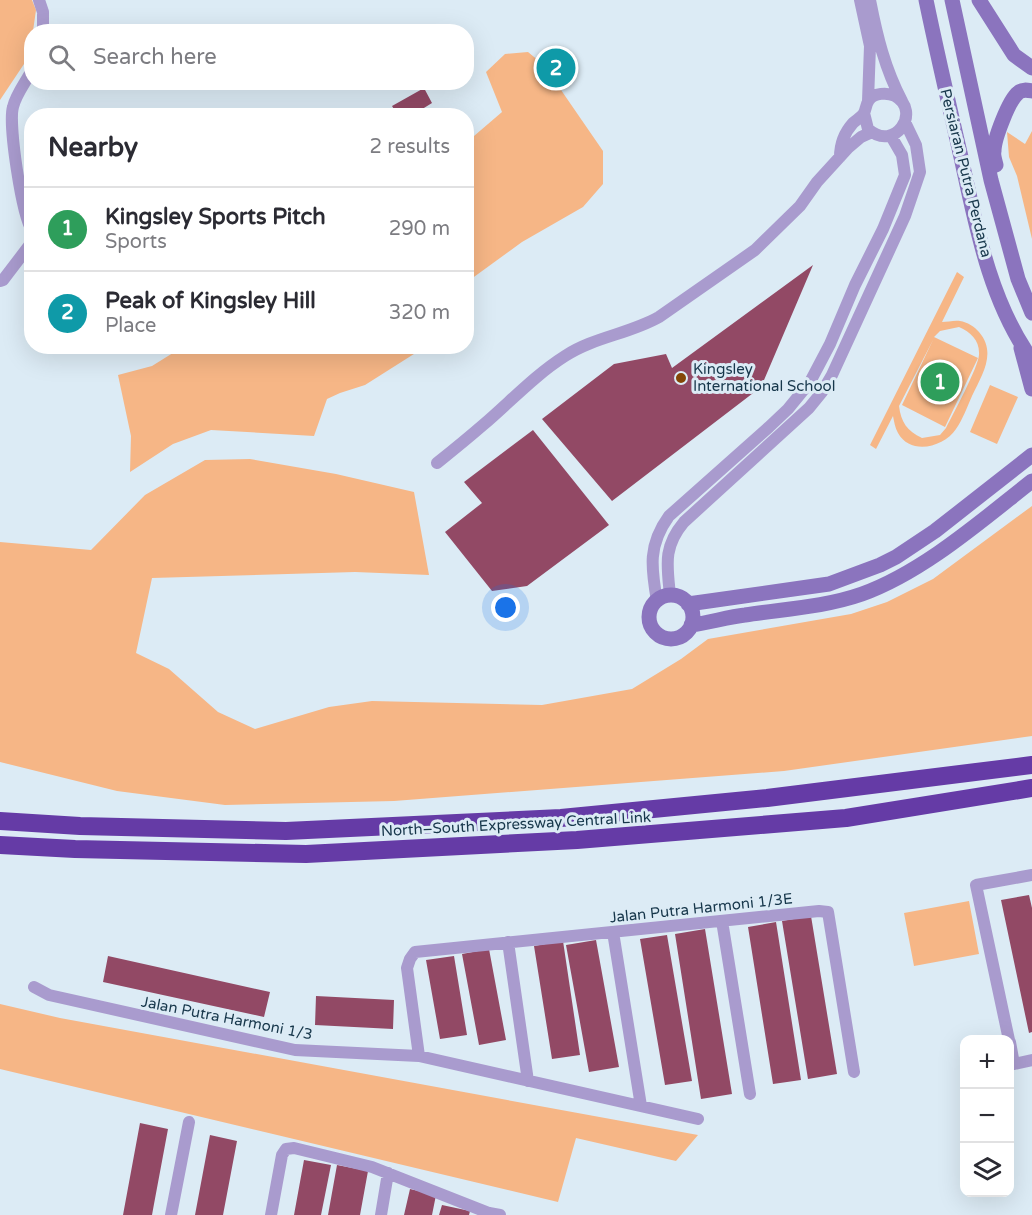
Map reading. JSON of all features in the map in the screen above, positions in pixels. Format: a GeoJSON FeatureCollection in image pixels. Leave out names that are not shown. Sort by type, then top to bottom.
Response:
{"type":"FeatureCollection","features":[{"type":"Feature","properties":{"kind":"highway","name":"North–South Expressway Central Link"},"geometry":{"type":"LineString","coordinates":[[0,821],[80,826],[286,831],[561,818],[767,798],[1032,765]]}},
{"type":"Feature","properties":{"kind":"highway","name":"North–South Expressway Central Link"},"geometry":{"type":"LineString","coordinates":[[0,845],[306,854],[576,840],[846,818],[1032,788]]}},
{"type":"Feature","properties":{"kind":"main road","name":"Persiaran Putra Perdana"},"geometry":{"type":"LineString","coordinates":[[926,0],[982,244],[996,292],[1019,342]]}},
{"type":"Feature","properties":{"kind":"main road","name":"Persiaran Putra Perdana"},"geometry":{"type":"LineString","coordinates":[[952,0],[991,180],[1018,279],[1032,313]]}},
{"type":"Feature","properties":{"kind":"main road"},"geometry":{"type":"LineString","coordinates":[[979,0],[1014,55],[1032,68]]}},
{"type":"Feature","properties":{"kind":"main road"},"geometry":{"type":"LineString","coordinates":[[1005,230],[994,151],[997,135],[1017,93],[1022,90],[1032,91]]}},
{"type":"Feature","properties":{"kind":"main road"},"geometry":{"type":"LineString","coordinates":[[1019,342],[1032,360]]}},
{"type":"Feature","properties":{"kind":"main road"},"geometry":{"type":"LineString","coordinates":[[1019,342],[1032,389]]}},
{"type":"Feature","properties":{"kind":"main road"},"geometry":{"type":"LineString","coordinates":[[1018,466],[1032,444]]}},
{"type":"Feature","properties":{"kind":"main road"},"geometry":{"type":"LineString","coordinates":[[688,604],[829,584],[880,565],[934,531],[1032,455]]}},
{"type":"Feature","properties":{"kind":"main road"},"geometry":{"type":"LineString","coordinates":[[691,625],[728,617],[814,606],[861,594],[889,582],[930,558],[1030,483]]}},
{"type":"Feature","properties":{"kind":"main road"},"geometry":{"type":"LineString","coordinates":[[677,596],[688,604],[693,614],[691,625],[682,636],[675,639],[661,636],[655,631],[650,621],[651,610],[663,598],[677,596]]}},
{"type":"Feature","properties":{"kind":"street"},"geometry":{"type":"LineString","coordinates":[[39,0],[43,12],[43,24]]}},
{"type":"Feature","properties":{"kind":"street"},"geometry":{"type":"LineString","coordinates":[[860,0],[871,58],[866,124],[872,132],[878,135],[891,136],[897,133],[905,122]]}},
{"type":"Feature","properties":{"kind":"street"},"geometry":{"type":"LineString","coordinates":[[663,598],[667,552],[676,532],[684,522],[809,408],[822,392],[905,216],[920,172],[916,145],[905,122],[905,108],[890,80],[881,53],[870,0]]}},
{"type":"Feature","properties":{"kind":"street"},"geometry":{"type":"LineString","coordinates":[[24,85],[13,105],[11,126],[24,205]]}},
{"type":"Feature","properties":{"kind":"street"},"geometry":{"type":"LineString","coordinates":[[840,157],[843,137],[876,95],[889,94],[902,102]]}},
{"type":"Feature","properties":{"kind":"street"},"geometry":{"type":"LineString","coordinates":[[437,464],[484,425],[508,401],[565,356],[587,344],[653,321],[755,250],[800,206],[816,182],[854,142],[872,132]]}},
{"type":"Feature","properties":{"kind":"street"},"geometry":{"type":"LineString","coordinates":[[663,598],[651,560],[660,530],[669,516],[788,409],[810,382],[830,344],[905,175],[902,155],[891,136]]}},
{"type":"Feature","properties":{"kind":"street"},"geometry":{"type":"LineString","coordinates":[[0,280],[3,280],[24,252]]}},
{"type":"Feature","properties":{"kind":"street"},"geometry":{"type":"LineString","coordinates":[[1008,1035],[976,885],[1032,875]]}},
{"type":"Feature","properties":{"kind":"street","name":"Jalan Putra Harmoni 1/3E"},"geometry":{"type":"LineString","coordinates":[[419,1056],[407,968],[415,952],[819,911],[828,912],[854,1072]]}},
{"type":"Feature","properties":{"kind":"street"},"geometry":{"type":"LineString","coordinates":[[722,921],[750,1094]]}},
{"type":"Feature","properties":{"kind":"street"},"geometry":{"type":"LineString","coordinates":[[614,932],[641,1106]]}},
{"type":"Feature","properties":{"kind":"street"},"geometry":{"type":"LineString","coordinates":[[508,942],[528,1080]]}},
{"type":"Feature","properties":{"kind":"street","name":"Jalan Putra Harmoni 1/3"},"geometry":{"type":"LineString","coordinates":[[34,987],[49,995],[295,1050],[419,1056],[698,1119]]}},
{"type":"Feature","properties":{"kind":"street"},"geometry":{"type":"LineString","coordinates":[[1014,1064],[1032,1060]]}},
{"type":"Feature","properties":{"kind":"street"},"geometry":{"type":"LineString","coordinates":[[171,1215],[189,1122]]}},
{"type":"Feature","properties":{"kind":"street"},"geometry":{"type":"LineString","coordinates":[[271,1215],[282,1155],[286,1149],[294,1148],[372,1167],[492,1214]]}},
{"type":"Feature","properties":{"kind":"street"},"geometry":{"type":"LineString","coordinates":[[381,1215],[388,1173]]}},
{"type":"Feature","properties":{"kind":"shaded area"},"geometry":{"type":"Polygon","coordinates":[[[0,0],[32,0],[36,10],[34,24],[24,24],[24,64],[0,100],[0,0]]]}},
{"type":"Feature","properties":{"kind":"shaded area"},"geometry":{"type":"Polygon","coordinates":[[[528,52],[545,66],[548,79],[561,90],[603,151],[603,184],[583,207],[522,242],[474,277],[474,136],[502,112],[486,72],[505,54],[528,52]]]}},
{"type":"Feature","properties":{"kind":"shaded area"},"geometry":{"type":"Polygon","coordinates":[[[1032,131],[1032,239],[1017,176],[1009,157],[1007,132],[1025,144],[1032,131]]]}},
{"type":"Feature","properties":{"kind":"shaded area"},"geometry":{"type":"Polygon","coordinates":[[[957,272],[964,277],[942,322],[965,322],[979,332],[987,348],[986,364],[963,417],[956,429],[944,440],[919,447],[904,440],[897,431],[893,416],[876,449],[870,445],[957,272]],[[959,327],[940,331],[934,337],[978,358],[945,427],[902,405],[933,340],[899,406],[901,417],[906,425],[922,438],[940,435],[946,428],[978,361],[979,355],[978,345],[971,334],[959,327]]]}},
{"type":"Feature","properties":{"kind":"shaded area"},"geometry":{"type":"Polygon","coordinates":[[[171,354],[414,354],[365,385],[327,399],[314,436],[211,430],[173,444],[130,472],[131,436],[118,375],[152,366],[171,354]]]}},
{"type":"Feature","properties":{"kind":"shaded area"},"geometry":{"type":"Polygon","coordinates":[[[990,385],[1018,397],[997,444],[970,432],[990,385]]]}},
{"type":"Feature","properties":{"kind":"shaded area"},"geometry":{"type":"Polygon","coordinates":[[[250,459],[336,474],[414,492],[429,575],[355,572],[152,578],[136,653],[169,669],[218,712],[255,729],[329,707],[372,701],[542,705],[632,689],[681,659],[708,639],[851,614],[887,602],[933,579],[1032,506],[1032,736],[784,771],[394,801],[225,805],[117,791],[0,762],[0,542],[91,550],[145,495],[205,460],[250,459]]]}},
{"type":"Feature","properties":{"kind":"shaded area"},"geometry":{"type":"Polygon","coordinates":[[[969,901],[979,954],[914,966],[904,913],[969,901]]]}},
{"type":"Feature","properties":{"kind":"shaded area"},"geometry":{"type":"Polygon","coordinates":[[[0,1004],[60,1018],[698,1135],[676,1161],[576,1138],[558,1202],[0,1069],[0,1004]]]}},
{"type":"Feature","properties":{"kind":"building"},"geometry":{"type":"Polygon","coordinates":[[[420,90],[425,90],[432,103],[424,108],[393,108],[392,106],[420,90]]]}},
{"type":"Feature","properties":{"kind":"building","name":"Kingsley International School"},"geometry":{"type":"Polygon","coordinates":[[[813,265],[761,387],[612,501],[542,419],[614,364],[666,354],[672,368],[813,265]]]}},
{"type":"Feature","properties":{"kind":"building"},"geometry":{"type":"Polygon","coordinates":[[[533,430],[609,525],[527,586],[492,591],[445,532],[482,503],[464,482],[533,430]]]}},
{"type":"Feature","properties":{"kind":"building"},"geometry":{"type":"Polygon","coordinates":[[[1029,895],[1032,908],[1032,1032],[1029,1033],[1001,900],[1029,895]]]}},
{"type":"Feature","properties":{"kind":"building"},"geometry":{"type":"Polygon","coordinates":[[[811,916],[837,1074],[808,1079],[782,921],[811,916]]]}},
{"type":"Feature","properties":{"kind":"building"},"geometry":{"type":"Polygon","coordinates":[[[776,922],[801,1080],[773,1084],[748,927],[776,922]]]}},
{"type":"Feature","properties":{"kind":"building"},"geometry":{"type":"Polygon","coordinates":[[[705,929],[732,1094],[701,1099],[675,934],[705,929]]]}},
{"type":"Feature","properties":{"kind":"building"},"geometry":{"type":"Polygon","coordinates":[[[667,935],[692,1081],[665,1085],[640,939],[667,935]]]}},
{"type":"Feature","properties":{"kind":"building"},"geometry":{"type":"Polygon","coordinates":[[[596,940],[619,1067],[589,1072],[566,945],[596,940]]]}},
{"type":"Feature","properties":{"kind":"building"},"geometry":{"type":"Polygon","coordinates":[[[563,941],[580,1055],[552,1059],[534,946],[563,941]]]}},
{"type":"Feature","properties":{"kind":"building"},"geometry":{"type":"Polygon","coordinates":[[[489,949],[506,1040],[479,1045],[462,954],[489,949]]]}},
{"type":"Feature","properties":{"kind":"building"},"geometry":{"type":"Polygon","coordinates":[[[108,956],[270,992],[264,1017],[103,982],[108,956]]]}},
{"type":"Feature","properties":{"kind":"building"},"geometry":{"type":"Polygon","coordinates":[[[454,956],[467,1035],[440,1039],[426,960],[454,956]]]}},
{"type":"Feature","properties":{"kind":"building"},"geometry":{"type":"Polygon","coordinates":[[[316,996],[394,1000],[393,1029],[315,1025],[316,996]]]}},
{"type":"Feature","properties":{"kind":"building"},"geometry":{"type":"Polygon","coordinates":[[[140,1123],[168,1129],[152,1215],[123,1215],[140,1123]]]}},
{"type":"Feature","properties":{"kind":"building"},"geometry":{"type":"Polygon","coordinates":[[[210,1135],[237,1141],[223,1215],[195,1215],[210,1135]]]}},
{"type":"Feature","properties":{"kind":"building"},"geometry":{"type":"Polygon","coordinates":[[[304,1160],[331,1165],[321,1215],[294,1215],[304,1160]]]}},
{"type":"Feature","properties":{"kind":"building"},"geometry":{"type":"Polygon","coordinates":[[[337,1165],[368,1171],[360,1215],[328,1215],[337,1165]]]}},
{"type":"Feature","properties":{"kind":"building"},"geometry":{"type":"Polygon","coordinates":[[[410,1189],[436,1195],[432,1215],[404,1215],[410,1189]]]}},
{"type":"Feature","properties":{"kind":"building"},"geometry":{"type":"Polygon","coordinates":[[[442,1205],[470,1211],[469,1215],[439,1215],[442,1205]]]}},
{"type":"Feature","properties":{"kind":"place","name":"Peak of Kingsley Hill"},"geometry":{"type":"Point","coordinates":[556,68]}},
{"type":"Feature","properties":{"kind":"place","name":"Kingsley International School"},"geometry":{"type":"Point","coordinates":[681,378]}},
{"type":"Feature","properties":{"kind":"place","name":"Kingsley Sports Pitch"},"geometry":{"type":"Point","coordinates":[940,382]}}]}
